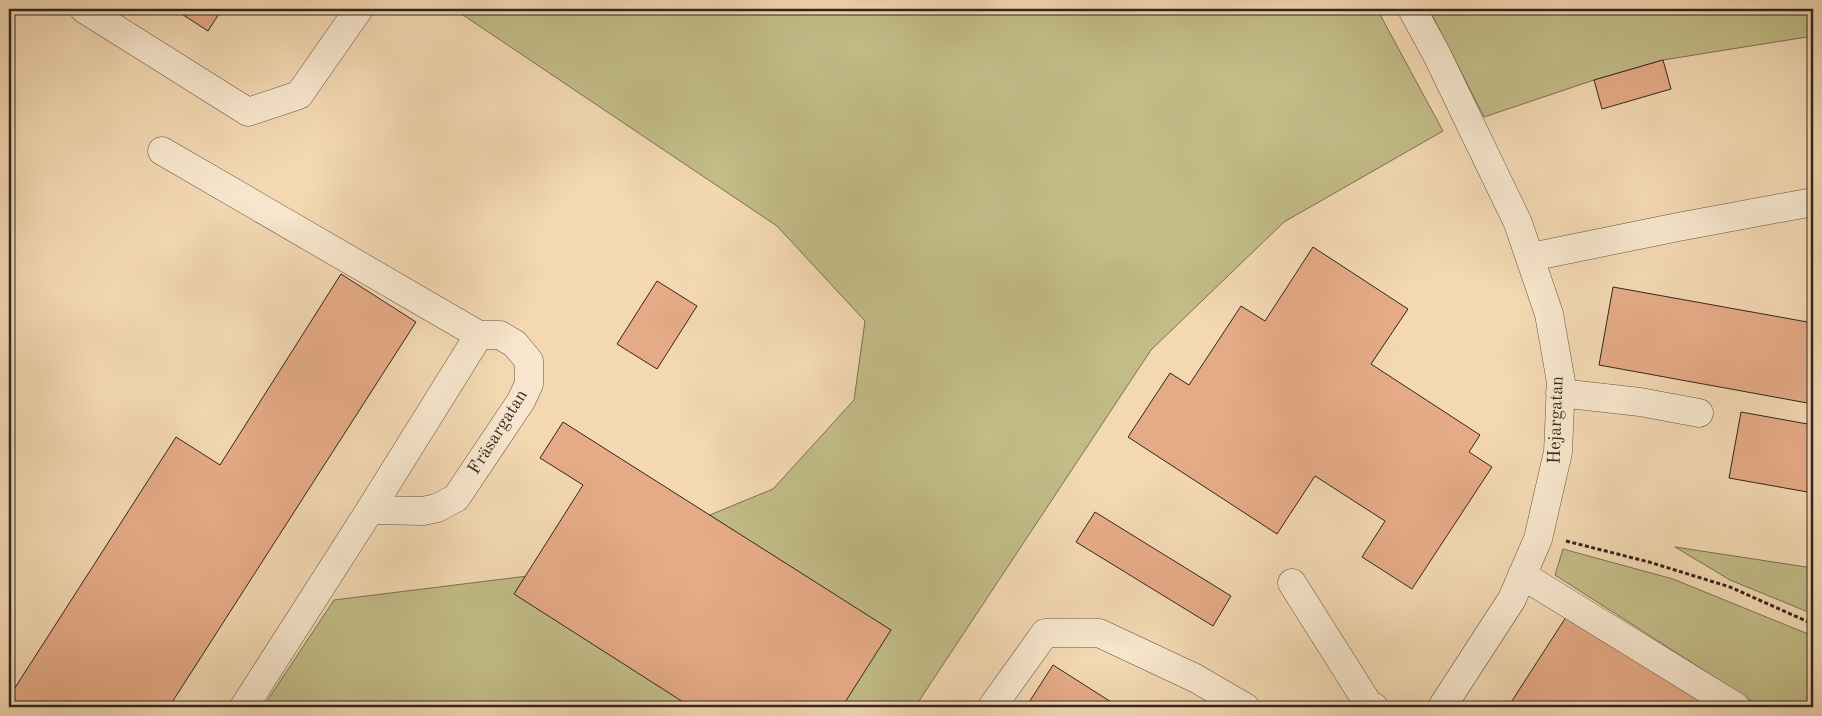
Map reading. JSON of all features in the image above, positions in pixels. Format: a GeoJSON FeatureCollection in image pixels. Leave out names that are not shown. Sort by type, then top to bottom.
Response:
{"type":"FeatureCollection","features":[{"type":"Feature","properties":{"kind":"street"},"geometry":{"type":"LineString","coordinates":[[84,9],[248,112],[299,95],[360,9]]}},
{"type":"Feature","properties":{"kind":"street","name":"Hejargatan"},"geometry":{"type":"LineString","coordinates":[[1412,9],[1518,223],[1549,314],[1560,382],[1558,452],[1539,535],[1512,599],[1442,707]]}},
{"type":"Feature","properties":{"kind":"street"},"geometry":{"type":"LineString","coordinates":[[162,150],[479,335],[244,707]]}},
{"type":"Feature","properties":{"kind":"street"},"geometry":{"type":"LineString","coordinates":[[1531,257],[1813,202]]}},
{"type":"Feature","properties":{"kind":"street","name":"Fräsargatan"},"geometry":{"type":"LineString","coordinates":[[370,510],[423,511],[437,508],[456,498],[521,401],[529,384],[529,361],[515,344],[500,335],[479,335]]}},
{"type":"Feature","properties":{"kind":"street"},"geometry":{"type":"LineString","coordinates":[[1560,393],[1640,402],[1699,413]]}},
{"type":"Feature","properties":{"kind":"street"},"geometry":{"type":"LineString","coordinates":[[1522,575],[1736,707]]}},
{"type":"Feature","properties":{"kind":"street"},"geometry":{"type":"LineString","coordinates":[[1292,583],[1370,705],[1374,707]]}},
{"type":"Feature","properties":{"kind":"street"},"geometry":{"type":"LineString","coordinates":[[992,707],[1045,633],[1099,633],[1195,678],[1245,707]]}},
{"type":"Feature","properties":{"kind":"path"},"geometry":{"type":"LineString","coordinates":[[1539,535],[1681,571],[1730,587],[1813,624]]}},
{"type":"Feature","properties":{"kind":"shaded area"},"geometry":{"type":"Polygon","coordinates":[[[454,9],[1377,9],[1443,131],[1284,222],[1151,350],[915,707],[263,707],[334,600],[576,570],[773,489],[854,400],[865,321],[777,226],[454,9]]]}},
{"type":"Feature","properties":{"kind":"shaded area"},"geometry":{"type":"Polygon","coordinates":[[[1429,9],[1813,9],[1813,36],[1663,60],[1594,80],[1484,117],[1429,9]]]}},
{"type":"Feature","properties":{"kind":"shaded area"},"geometry":{"type":"Polygon","coordinates":[[[1675,547],[1813,568],[1813,614],[1730,580],[1675,547]]]}},
{"type":"Feature","properties":{"kind":"shaded area"},"geometry":{"type":"Polygon","coordinates":[[[1563,549],[1673,579],[1813,636],[1813,707],[1761,707],[1555,575],[1563,549]]]}},
{"type":"Feature","properties":{"kind":"building"},"geometry":{"type":"Polygon","coordinates":[[[174,9],[222,9],[208,31],[174,9]]]}},
{"type":"Feature","properties":{"kind":"building"},"geometry":{"type":"Polygon","coordinates":[[[1663,60],[1671,89],[1602,109],[1594,80],[1663,60]]]}},
{"type":"Feature","properties":{"kind":"building"},"geometry":{"type":"Polygon","coordinates":[[[1313,247],[1408,309],[1371,364],[1480,435],[1469,452],[1492,467],[1412,589],[1362,557],[1385,521],[1315,476],[1277,534],[1128,437],[1170,373],[1189,385],[1241,306],[1265,321],[1313,247]]]}},
{"type":"Feature","properties":{"kind":"building"},"geometry":{"type":"Polygon","coordinates":[[[341,274],[416,322],[169,707],[9,707],[9,697],[176,437],[220,465],[341,274]]]}},
{"type":"Feature","properties":{"kind":"building"},"geometry":{"type":"Polygon","coordinates":[[[657,281],[697,306],[657,369],[617,344],[657,281]]]}},
{"type":"Feature","properties":{"kind":"building"},"geometry":{"type":"Polygon","coordinates":[[[1613,287],[1813,323],[1813,404],[1599,365],[1613,287]]]}},
{"type":"Feature","properties":{"kind":"building"},"geometry":{"type":"Polygon","coordinates":[[[1741,412],[1813,425],[1813,493],[1729,478],[1741,412]]]}},
{"type":"Feature","properties":{"kind":"building"},"geometry":{"type":"Polygon","coordinates":[[[563,422],[891,630],[842,707],[691,707],[514,594],[583,485],[540,458],[563,422]]]}},
{"type":"Feature","properties":{"kind":"building"},"geometry":{"type":"Polygon","coordinates":[[[1095,512],[1231,596],[1213,626],[1076,542],[1095,512]]]}},
{"type":"Feature","properties":{"kind":"building"},"geometry":{"type":"Polygon","coordinates":[[[1570,611],[1719,707],[1508,707],[1570,611]]]}},
{"type":"Feature","properties":{"kind":"building"},"geometry":{"type":"Polygon","coordinates":[[[1053,665],[1119,707],[1026,707],[1053,665]]]}}]}
